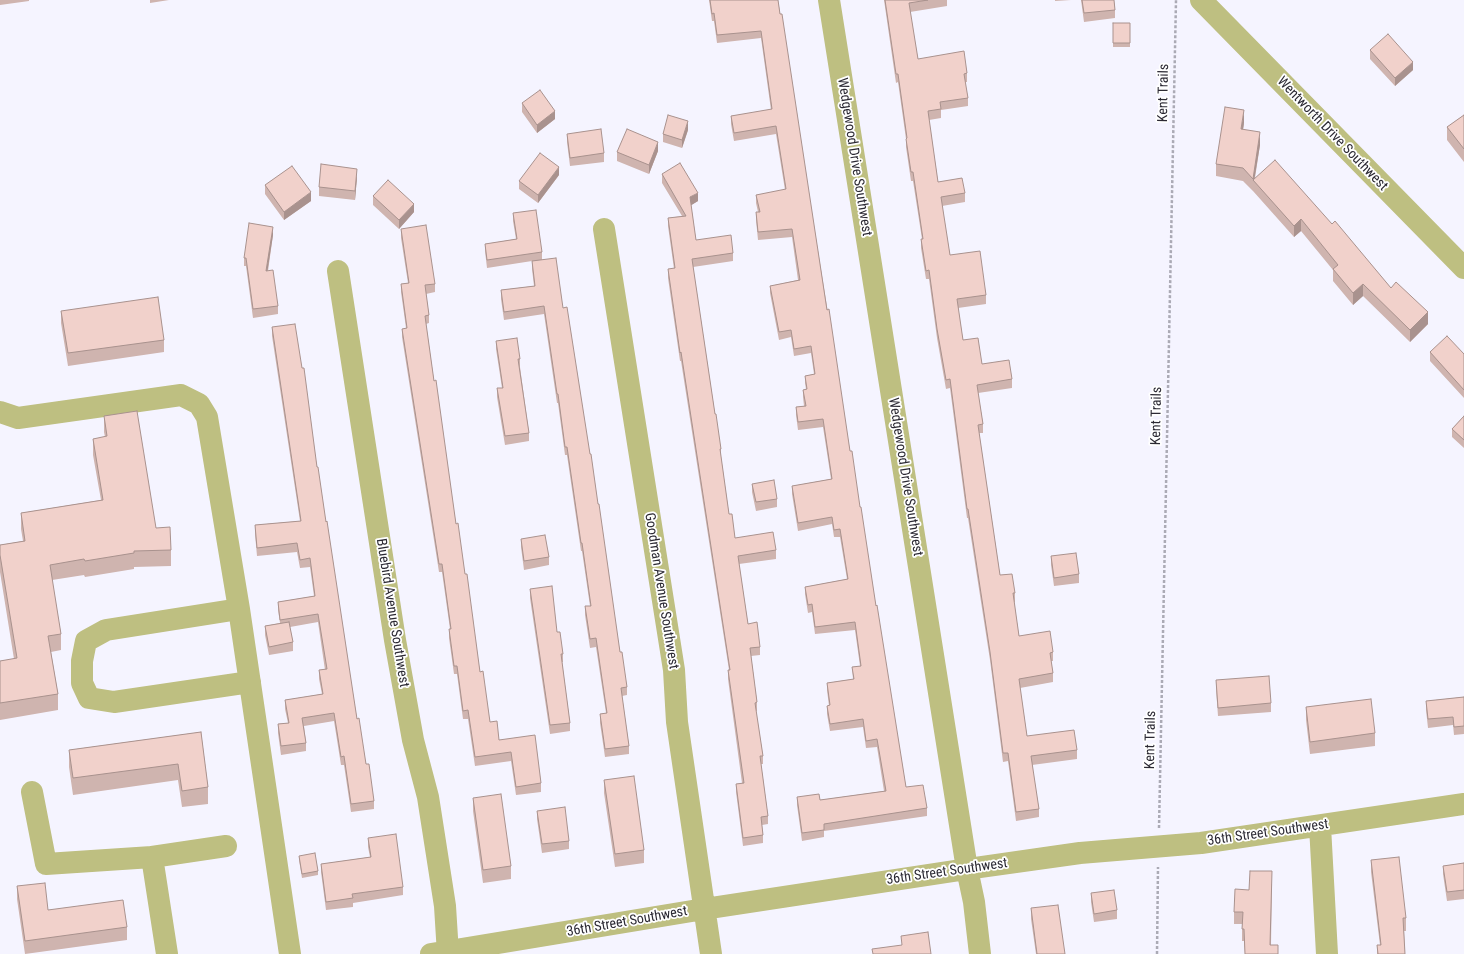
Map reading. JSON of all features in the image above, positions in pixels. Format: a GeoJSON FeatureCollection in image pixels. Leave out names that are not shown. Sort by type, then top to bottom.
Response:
{"type":"FeatureCollection","features":[{"type":"Feature","properties":{"kind":"street","name":"Wedgewood Drive Southwest"},"geometry":{"type":"LineString","coordinates":[[829,0],[967,869],[974,902],[980,954]]}},
{"type":"Feature","properties":{"kind":"street","name":"Wentworth Drive Southwest"},"geometry":{"type":"LineString","coordinates":[[1203,1],[1464,268]]}},
{"type":"Feature","properties":{"kind":"street","name":"Goodman Avenue Southwest"},"geometry":{"type":"LineString","coordinates":[[604,229],[674,670],[677,722],[711,954]]}},
{"type":"Feature","properties":{"kind":"street","name":"Bluebird Avenue Southwest"},"geometry":{"type":"LineString","coordinates":[[338,271],[399,663],[413,740],[429,804],[445,906],[443,953]]}},
{"type":"Feature","properties":{"kind":"street"},"geometry":{"type":"LineString","coordinates":[[0,412],[18,418],[181,395],[199,404],[207,417],[239,609],[290,954]]}},
{"type":"Feature","properties":{"kind":"street"},"geometry":{"type":"LineString","coordinates":[[239,609],[106,630],[86,641],[82,661],[82,683],[89,698],[114,702],[250,682]]}},
{"type":"Feature","properties":{"kind":"street"},"geometry":{"type":"LineString","coordinates":[[32,792],[46,864],[152,857],[226,846]]}},
{"type":"Feature","properties":{"kind":"street","name":"36th Street Southwest"},"geometry":{"type":"LineString","coordinates":[[443,953],[704,909],[967,869],[1080,853],[1201,843],[1464,804]]}},
{"type":"Feature","properties":{"kind":"street"},"geometry":{"type":"LineString","coordinates":[[1320,826],[1326,954]]}},
{"type":"Feature","properties":{"kind":"street"},"geometry":{"type":"LineString","coordinates":[[152,857],[168,954]]}},
{"type":"Feature","properties":{"kind":"path","name":"Kent Trails"},"geometry":{"type":"LineString","coordinates":[[1159,833],[1176,0]]}},
{"type":"Feature","properties":{"kind":"path"},"geometry":{"type":"LineString","coordinates":[[1157,954],[1158,867]]}},
{"type":"Feature","properties":{"kind":"building"},"geometry":{"type":"Polygon","coordinates":[[[710,0],[778,0],[780,14],[782,14],[827,310],[829,309],[850,451],[852,451],[906,787],[923,785],[927,808],[824,824],[824,830],[802,833],[797,797],[819,794],[820,800],[886,791],[877,739],[866,741],[863,719],[830,724],[827,706],[830,705],[827,683],[854,679],[852,667],[861,666],[855,622],[815,627],[812,604],[808,605],[805,587],[848,579],[840,529],[834,530],[832,517],[798,523],[792,486],[832,479],[823,419],[798,422],[796,407],[806,406],[803,390],[807,389],[805,376],[815,374],[811,346],[794,349],[791,330],[779,332],[770,286],[800,280],[792,229],[758,232],[756,212],[760,212],[756,195],[786,189],[776,126],[734,133],[731,116],[772,109],[761,31],[717,35],[714,13],[712,14],[710,0]]]}},
{"type":"Feature","properties":{"kind":"building"},"geometry":{"type":"Polygon","coordinates":[[[885,0],[928,0],[909,3],[918,59],[964,51],[967,73],[964,74],[968,98],[940,102],[941,109],[928,111],[938,182],[962,178],[965,193],[941,197],[950,255],[980,251],[986,295],[957,299],[963,340],[978,338],[982,364],[1009,360],[1012,379],[977,385],[983,424],[978,425],[1000,575],[1012,574],[1019,636],[1050,631],[1053,652],[1050,653],[1053,673],[1019,679],[1027,736],[1074,730],[1077,750],[1031,756],[1039,809],[1016,812],[1008,753],[1003,753],[990,652],[967,509],[950,379],[946,380],[929,270],[926,271],[913,172],[911,172],[898,74],[896,74],[885,0]]]}},
{"type":"Feature","properties":{"kind":"building"},"geometry":{"type":"Polygon","coordinates":[[[1082,0],[1114,0],[1115,10],[1084,13],[1082,0]]]}},
{"type":"Feature","properties":{"kind":"building"},"geometry":{"type":"Polygon","coordinates":[[[1113,23],[1130,23],[1130,43],[1113,43],[1113,23]]]}},
{"type":"Feature","properties":{"kind":"building"},"geometry":{"type":"Polygon","coordinates":[[[1388,34],[1413,62],[1395,78],[1370,50],[1388,34]]]}},
{"type":"Feature","properties":{"kind":"building"},"geometry":{"type":"Polygon","coordinates":[[[540,90],[555,111],[537,125],[522,103],[540,90]]]}},
{"type":"Feature","properties":{"kind":"building"},"geometry":{"type":"Polygon","coordinates":[[[1225,107],[1244,110],[1241,129],[1260,132],[1253,179],[1243,168],[1216,164],[1225,107]]]}},
{"type":"Feature","properties":{"kind":"building"},"geometry":{"type":"Polygon","coordinates":[[[668,115],[688,121],[682,140],[663,134],[668,115]]]}},
{"type":"Feature","properties":{"kind":"building"},"geometry":{"type":"Polygon","coordinates":[[[1464,115],[1464,149],[1447,127],[1464,115]]]}},
{"type":"Feature","properties":{"kind":"building"},"geometry":{"type":"Polygon","coordinates":[[[601,129],[604,153],[570,158],[567,134],[601,129]]]}},
{"type":"Feature","properties":{"kind":"building"},"geometry":{"type":"Polygon","coordinates":[[[627,129],[658,142],[649,165],[617,152],[627,129]]]}},
{"type":"Feature","properties":{"kind":"building"},"geometry":{"type":"Polygon","coordinates":[[[540,153],[559,167],[538,195],[519,181],[540,153]]]}},
{"type":"Feature","properties":{"kind":"building"},"geometry":{"type":"Polygon","coordinates":[[[1275,160],[1332,224],[1335,221],[1391,288],[1396,282],[1428,312],[1410,330],[1363,284],[1353,293],[1333,269],[1338,265],[1301,219],[1294,226],[1253,180],[1275,160]]]}},
{"type":"Feature","properties":{"kind":"building"},"geometry":{"type":"Polygon","coordinates":[[[680,163],[698,193],[690,197],[696,240],[731,235],[733,253],[692,259],[716,414],[729,514],[732,514],[735,538],[773,532],[776,550],[738,556],[748,624],[757,622],[760,647],[750,648],[757,702],[755,703],[763,756],[760,756],[768,816],[761,817],[763,835],[743,838],[736,784],[744,783],[728,670],[730,670],[668,269],[675,268],[668,218],[686,216],[662,174],[680,163]]]}},
{"type":"Feature","properties":{"kind":"building"},"geometry":{"type":"Polygon","coordinates":[[[321,164],[357,169],[355,191],[319,187],[321,164]]]}},
{"type":"Feature","properties":{"kind":"building"},"geometry":{"type":"Polygon","coordinates":[[[292,166],[311,192],[284,212],[265,185],[292,166]]]}},
{"type":"Feature","properties":{"kind":"building"},"geometry":{"type":"Polygon","coordinates":[[[388,180],[414,204],[399,220],[373,196],[388,180]]]}},
{"type":"Feature","properties":{"kind":"building"},"geometry":{"type":"Polygon","coordinates":[[[536,210],[542,252],[487,260],[485,244],[517,239],[513,213],[536,210]]]}},
{"type":"Feature","properties":{"kind":"building"},"geometry":{"type":"Polygon","coordinates":[[[249,223],[273,227],[266,271],[273,270],[278,306],[253,309],[246,258],[244,258],[249,223]]]}},
{"type":"Feature","properties":{"kind":"building"},"geometry":{"type":"Polygon","coordinates":[[[426,225],[435,284],[425,285],[429,315],[425,316],[434,381],[436,380],[456,524],[458,523],[465,574],[467,574],[480,672],[483,671],[490,722],[497,721],[499,740],[535,735],[541,783],[516,787],[511,752],[475,757],[468,710],[463,711],[457,666],[454,666],[449,629],[451,629],[442,564],[439,564],[402,329],[407,328],[401,284],[409,283],[401,229],[426,225]]]}},
{"type":"Feature","properties":{"kind":"building"},"geometry":{"type":"Polygon","coordinates":[[[556,258],[563,308],[567,307],[599,504],[620,652],[622,652],[627,687],[621,688],[629,746],[605,749],[600,714],[607,713],[596,638],[590,639],[585,606],[591,606],[544,306],[504,312],[501,290],[535,286],[532,261],[556,258]]]}},
{"type":"Feature","properties":{"kind":"building"},"geometry":{"type":"Polygon","coordinates":[[[158,297],[164,340],[68,353],[61,311],[158,297]]]}},
{"type":"Feature","properties":{"kind":"building"},"geometry":{"type":"Polygon","coordinates":[[[295,324],[302,368],[304,368],[317,467],[326,522],[327,521],[357,719],[359,718],[366,764],[369,764],[374,801],[351,804],[344,756],[341,757],[334,713],[302,718],[306,743],[281,746],[278,724],[289,723],[285,700],[323,694],[319,670],[327,669],[318,614],[280,620],[278,602],[315,596],[310,558],[300,560],[297,543],[257,548],[255,525],[301,521],[272,327],[295,324]]]}},
{"type":"Feature","properties":{"kind":"building"},"geometry":{"type":"Polygon","coordinates":[[[1447,336],[1464,354],[1464,390],[1430,352],[1447,336]]]}},
{"type":"Feature","properties":{"kind":"building"},"geometry":{"type":"Polygon","coordinates":[[[517,338],[520,359],[518,359],[529,433],[505,436],[497,388],[503,388],[496,341],[517,338]]]}},
{"type":"Feature","properties":{"kind":"building"},"geometry":{"type":"Polygon","coordinates":[[[137,411],[156,528],[170,527],[171,550],[134,551],[134,553],[50,565],[61,634],[48,636],[58,694],[0,703],[0,661],[17,658],[0,555],[0,545],[25,541],[21,513],[103,500],[93,439],[107,436],[104,416],[137,411]]]}},
{"type":"Feature","properties":{"kind":"building"},"geometry":{"type":"Polygon","coordinates":[[[1464,416],[1464,440],[1452,429],[1464,416]]]}},
{"type":"Feature","properties":{"kind":"building"},"geometry":{"type":"Polygon","coordinates":[[[774,480],[777,499],[756,502],[752,484],[774,480]]]}},
{"type":"Feature","properties":{"kind":"building"},"geometry":{"type":"Polygon","coordinates":[[[545,535],[549,557],[524,561],[521,539],[545,535]]]}},
{"type":"Feature","properties":{"kind":"building"},"geometry":{"type":"Polygon","coordinates":[[[1076,553],[1079,574],[1054,578],[1051,556],[1076,553]]]}},
{"type":"Feature","properties":{"kind":"building"},"geometry":{"type":"Polygon","coordinates":[[[552,586],[557,632],[560,632],[563,654],[561,654],[570,723],[550,725],[530,589],[552,586]]]}},
{"type":"Feature","properties":{"kind":"building"},"geometry":{"type":"Polygon","coordinates":[[[289,622],[293,642],[269,647],[265,626],[289,622]]]}},
{"type":"Feature","properties":{"kind":"building"},"geometry":{"type":"Polygon","coordinates":[[[1269,676],[1271,703],[1218,708],[1216,680],[1269,676]]]}},
{"type":"Feature","properties":{"kind":"building"},"geometry":{"type":"Polygon","coordinates":[[[1464,697],[1464,726],[1454,727],[1453,717],[1428,719],[1426,701],[1464,697]]]}},
{"type":"Feature","properties":{"kind":"building"},"geometry":{"type":"Polygon","coordinates":[[[1371,699],[1375,733],[1310,742],[1306,707],[1371,699]]]}},
{"type":"Feature","properties":{"kind":"building"},"geometry":{"type":"Polygon","coordinates":[[[201,732],[208,787],[182,791],[178,764],[73,778],[69,750],[201,732]]]}},
{"type":"Feature","properties":{"kind":"building"},"geometry":{"type":"Polygon","coordinates":[[[634,776],[644,850],[615,854],[604,780],[634,776]]]}},
{"type":"Feature","properties":{"kind":"building"},"geometry":{"type":"Polygon","coordinates":[[[501,794],[511,866],[483,870],[473,798],[501,794]]]}},
{"type":"Feature","properties":{"kind":"building"},"geometry":{"type":"Polygon","coordinates":[[[565,807],[569,841],[542,844],[537,811],[565,807]]]}},
{"type":"Feature","properties":{"kind":"building"},"geometry":{"type":"Polygon","coordinates":[[[396,834],[403,887],[352,894],[353,898],[326,902],[321,864],[371,857],[368,838],[396,834]]]}},
{"type":"Feature","properties":{"kind":"building"},"geometry":{"type":"Polygon","coordinates":[[[315,853],[318,871],[302,874],[299,856],[315,853]]]}},
{"type":"Feature","properties":{"kind":"building"},"geometry":{"type":"Polygon","coordinates":[[[1399,857],[1406,918],[1403,918],[1405,954],[1378,954],[1377,945],[1381,945],[1371,860],[1399,857]]]}},
{"type":"Feature","properties":{"kind":"building"},"geometry":{"type":"Polygon","coordinates":[[[1464,863],[1464,890],[1447,892],[1443,866],[1464,863]]]}},
{"type":"Feature","properties":{"kind":"building"},"geometry":{"type":"Polygon","coordinates":[[[1250,871],[1272,871],[1270,945],[1278,945],[1278,954],[1245,954],[1244,929],[1242,929],[1243,912],[1234,912],[1235,889],[1249,890],[1250,871]]]}},
{"type":"Feature","properties":{"kind":"building"},"geometry":{"type":"Polygon","coordinates":[[[45,883],[48,910],[123,900],[127,927],[25,941],[17,886],[45,883]]]}},
{"type":"Feature","properties":{"kind":"building"},"geometry":{"type":"Polygon","coordinates":[[[1114,890],[1117,910],[1094,914],[1091,893],[1114,890]]]}},
{"type":"Feature","properties":{"kind":"building"},"geometry":{"type":"Polygon","coordinates":[[[1058,905],[1065,954],[1037,954],[1031,908],[1058,905]]]}},
{"type":"Feature","properties":{"kind":"building"},"geometry":{"type":"Polygon","coordinates":[[[928,932],[931,954],[873,954],[872,949],[902,945],[901,936],[928,932]]]}}]}
